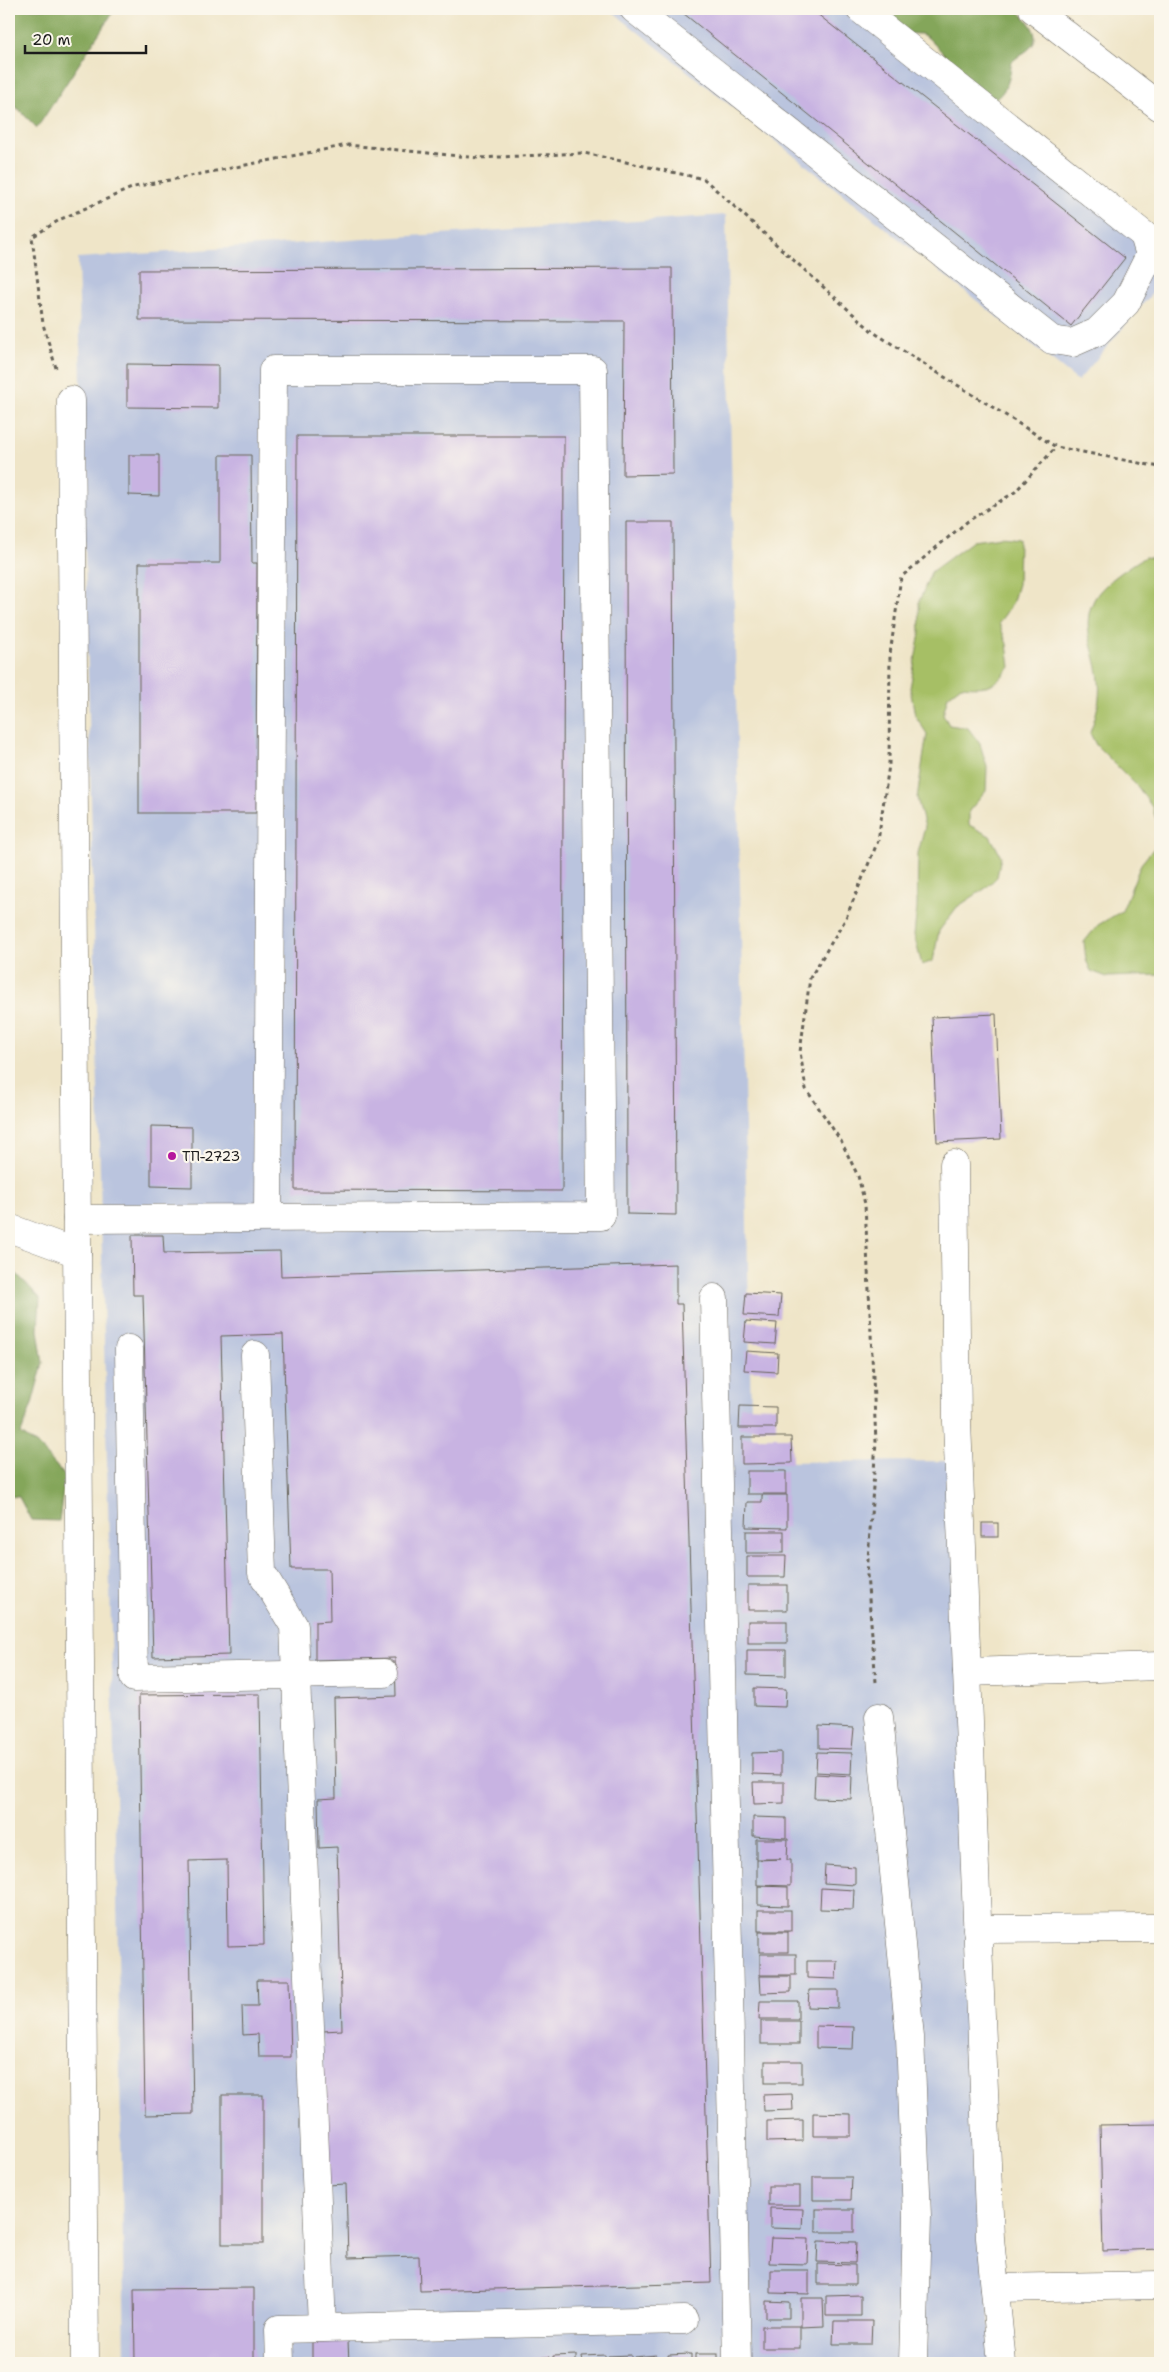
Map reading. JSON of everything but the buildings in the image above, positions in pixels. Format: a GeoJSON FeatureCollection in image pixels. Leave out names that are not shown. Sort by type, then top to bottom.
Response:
{"type":"FeatureCollection","features":[{"type":"Feature","properties":{"kind":"lane"},"geometry":{"type":"LineString","coordinates":[[634,9],[1052,340],[1072,343],[1097,332],[1126,302],[1150,255],[1144,236],[860,9]]}},
{"type":"Feature","properties":{"kind":"lane"},"geometry":{"type":"LineString","coordinates":[[1033,9],[1160,107]]}},
{"type":"Feature","properties":{"kind":"lane"},"geometry":{"type":"LineString","coordinates":[[77,1219],[268,1218],[601,1216],[593,370],[273,370],[268,1218]]}},
{"type":"Feature","properties":{"kind":"lane"},"geometry":{"type":"LineString","coordinates":[[71,400],[85,2363]]}},
{"type":"Feature","properties":{"kind":"lane"},"geometry":{"type":"LineString","coordinates":[[954,1164],[957,1422],[977,1929],[990,2238],[1002,2363]]}},
{"type":"Feature","properties":{"kind":"lane"},"geometry":{"type":"LineString","coordinates":[[9,1228],[77,1253]]}},
{"type":"Feature","properties":{"kind":"lane"},"geometry":{"type":"LineString","coordinates":[[714,1298],[737,2363]]}},
{"type":"Feature","properties":{"kind":"lane"},"geometry":{"type":"LineString","coordinates":[[129,1349],[134,1678],[384,1673]]}},
{"type":"Feature","properties":{"kind":"lane"},"geometry":{"type":"LineString","coordinates":[[255,1355],[262,1573],[294,1626],[322,2327]]}},
{"type":"Feature","properties":{"kind":"lane"},"geometry":{"type":"LineString","coordinates":[[967,1672],[1160,1666]]}},
{"type":"Feature","properties":{"kind":"lane"},"geometry":{"type":"LineString","coordinates":[[879,1718],[910,2037],[917,2217],[913,2363]]}},
{"type":"Feature","properties":{"kind":"lane"},"geometry":{"type":"LineString","coordinates":[[977,1929],[1155,1928]]}},
{"type":"Feature","properties":{"kind":"lane"},"geometry":{"type":"LineString","coordinates":[[995,2288],[1160,2285]]}},
{"type":"Feature","properties":{"kind":"lane"},"geometry":{"type":"LineString","coordinates":[[280,2363],[279,2329],[684,2320]]}},
{"type":"Feature","properties":{"kind":"path"},"geometry":{"type":"LineString","coordinates":[[71,400],[58,376],[44,324],[32,237],[61,219],[134,188],[348,146],[479,158],[584,153],[704,179],[873,332],[1056,447],[1160,467]]}},
{"type":"Feature","properties":{"kind":"path"},"geometry":{"type":"LineString","coordinates":[[879,1718],[867,1575],[876,1442],[865,1204],[858,1176],[841,1141],[806,1089],[800,1052],[806,1006],[810,978],[845,920],[878,841],[889,765],[890,654],[901,577],[968,521],[1015,492],[1056,447]]}},
{"type":"Feature","properties":{"kind":"shaded area"},"geometry":{"type":"Polygon","coordinates":[[[609,9],[879,9],[1160,233],[1160,284],[1078,381],[609,9]]]}},
{"type":"Feature","properties":{"kind":"shaded area"},"geometry":{"type":"Polygon","coordinates":[[[726,215],[752,1462],[955,1461],[991,2363],[125,2363],[116,1838],[78,258],[726,215]]]}},
{"type":"Feature","properties":{"kind":"green space"},"geometry":{"type":"Polygon","coordinates":[[[9,9],[115,9],[37,128],[9,100],[9,9]]]}},
{"type":"Feature","properties":{"kind":"green space"},"geometry":{"type":"Polygon","coordinates":[[[883,9],[1016,9],[1031,25],[1035,41],[1030,48],[1011,63],[1010,75],[1006,86],[1000,96],[990,102],[970,94],[949,59],[927,37],[921,34],[898,33],[888,25],[883,9]]]}},
{"type":"Feature","properties":{"kind":"green space"},"geometry":{"type":"Polygon","coordinates":[[[1001,537],[1019,539],[1018,584],[1012,604],[999,623],[1007,644],[1010,667],[999,679],[989,685],[977,687],[961,686],[948,696],[943,714],[949,725],[968,728],[980,744],[987,767],[986,791],[969,811],[969,825],[990,836],[1001,856],[997,877],[986,888],[957,907],[939,931],[933,961],[922,965],[914,935],[917,908],[918,853],[925,827],[917,798],[927,734],[915,715],[910,688],[920,633],[919,602],[931,572],[973,541],[1001,537]]]}},
{"type":"Feature","properties":{"kind":"green space"},"geometry":{"type":"Polygon","coordinates":[[[1145,557],[1160,559],[1160,975],[1107,977],[1091,971],[1086,960],[1084,942],[1098,925],[1122,911],[1141,864],[1158,843],[1158,825],[1152,807],[1138,787],[1096,745],[1090,733],[1097,707],[1099,688],[1098,671],[1090,641],[1088,622],[1093,602],[1102,589],[1116,576],[1145,557]]]}},
{"type":"Feature","properties":{"kind":"green space"},"geometry":{"type":"Polygon","coordinates":[[[9,1266],[40,1298],[38,1330],[43,1363],[32,1404],[21,1434],[40,1447],[65,1476],[59,1521],[31,1520],[19,1497],[9,1496],[9,1266]]]}},
{"type":"Feature","properties":{"kind":"place","name":"ТП-2723"},"geometry":{"type":"Point","coordinates":[172,1156]}}]}
